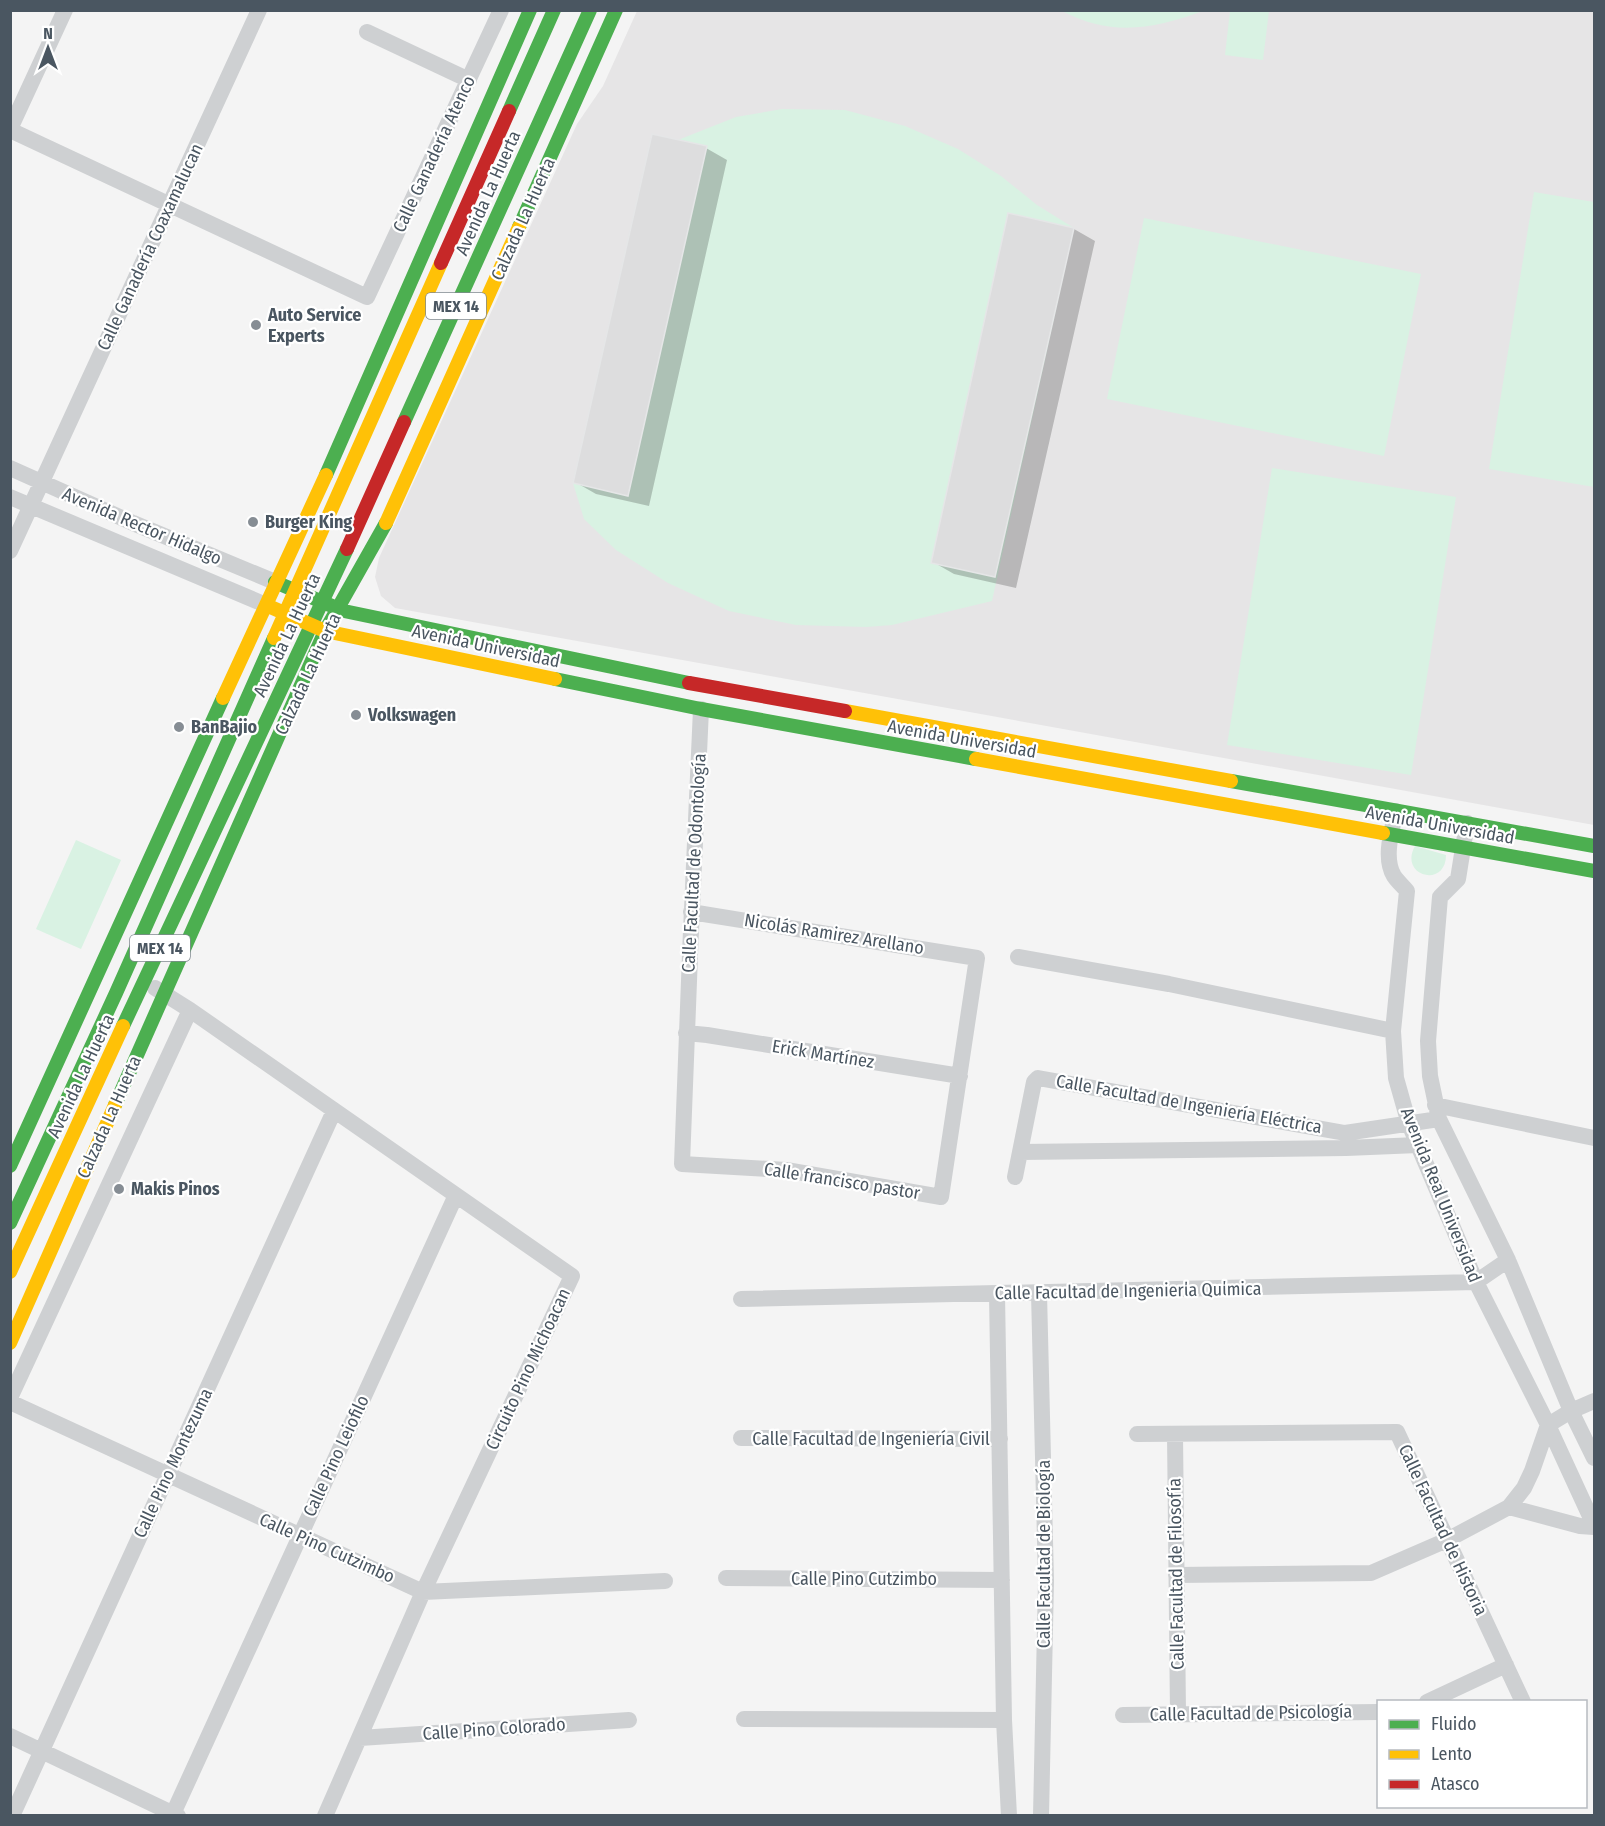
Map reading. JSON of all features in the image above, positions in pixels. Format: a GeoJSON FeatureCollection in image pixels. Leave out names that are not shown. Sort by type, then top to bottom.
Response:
{"type":"FeatureCollection","features":[{"type":"Feature","properties":{"kind":"street"},"geometry":{"type":"LineString","coordinates":[[65,10],[10,130],[169,206]]}},
{"type":"Feature","properties":{"kind":"street","name":"Calle Ganadería Coaxamalucan"},"geometry":{"type":"LineString","coordinates":[[10,551],[259,10]]}},
{"type":"Feature","properties":{"kind":"street","name":"Calle Ganadería Atenco"},"geometry":{"type":"LineString","coordinates":[[169,206],[367,297],[501,10]]}},
{"type":"Feature","properties":{"kind":"street"},"geometry":{"type":"LineString","coordinates":[[10,1166],[275,582],[348,427],[530,10]]}},
{"type":"Feature","properties":{"kind":"street","name":"Avenida La Huerta"},"geometry":{"type":"LineString","coordinates":[[10,1223],[116,993],[554,10]]}},
{"type":"Feature","properties":{"kind":"street","name":"Avenida La Huerta"},"geometry":{"type":"LineString","coordinates":[[10,1272],[323,602],[590,10]]}},
{"type":"Feature","properties":{"kind":"street","name":"Calzada La Huerta"},"geometry":{"type":"LineString","coordinates":[[10,1343],[326,631],[391,513],[616,10]]}},
{"type":"Feature","properties":{"kind":"street"},"geometry":{"type":"LineString","coordinates":[[367,32],[469,80]]}},
{"type":"Feature","properties":{"kind":"street"},"geometry":{"type":"LineString","coordinates":[[416,270],[434,279]]}},
{"type":"Feature","properties":{"kind":"street","name":"Avenida Rector Hidalgo"},"geometry":{"type":"LineString","coordinates":[[10,468],[275,582]]}},
{"type":"Feature","properties":{"kind":"street","name":"Avenida Rector Hidalgo"},"geometry":{"type":"LineString","coordinates":[[10,497],[266,605]]}},
{"type":"Feature","properties":{"kind":"street"},"geometry":{"type":"LineString","coordinates":[[154,558],[165,536]]}},
{"type":"Feature","properties":{"kind":"street","name":"Avenida Universidad"},"geometry":{"type":"LineString","coordinates":[[275,582],[339,609],[654,677],[1594,846]]}},
{"type":"Feature","properties":{"kind":"street","name":"Avenida Universidad"},"geometry":{"type":"LineString","coordinates":[[266,605],[326,631],[701,710],[1594,871]]}},
{"type":"Feature","properties":{"kind":"street","name":"Calle Facultad de Odontología"},"geometry":{"type":"LineString","coordinates":[[682,1164],[701,710]]}},
{"type":"Feature","properties":{"kind":"street","name":"Avenida Real Universidad"},"geometry":{"type":"LineString","coordinates":[[1396,811],[1391,834],[1389,862],[1394,875],[1407,891],[1393,1031],[1396,1078],[1409,1124],[1476,1282],[1548,1425],[1594,1526]]}},
{"type":"Feature","properties":{"kind":"street","name":"Avenida Real Universidad"},"geometry":{"type":"LineString","coordinates":[[1467,823],[1458,879],[1440,897],[1428,1041],[1430,1076],[1437,1112],[1508,1260],[1571,1411],[1594,1458]]}},
{"type":"Feature","properties":{"kind":"street","name":"Nicolás Ramirez Arellano"},"geometry":{"type":"LineString","coordinates":[[691,912],[977,958]]}},
{"type":"Feature","properties":{"kind":"street"},"geometry":{"type":"LineString","coordinates":[[1018,957],[1169,984],[1393,1031]]}},
{"type":"Feature","properties":{"kind":"street","name":"Calle francisco pastor"},"geometry":{"type":"LineString","coordinates":[[682,1164],[786,1170],[941,1197],[977,958]]}},
{"type":"Feature","properties":{"kind":"street","name":"Circuito Pino Michoacan"},"geometry":{"type":"LineString","coordinates":[[144,981],[190,1010],[572,1276],[423,1592],[325,1815]]}},
{"type":"Feature","properties":{"kind":"street","name":"Calzada La Huerta"},"geometry":{"type":"LineString","coordinates":[[10,1400],[190,1010]]}},
{"type":"Feature","properties":{"kind":"street","name":"Erick Martínez"},"geometry":{"type":"LineString","coordinates":[[687,1025],[719,1037],[960,1076]]}},
{"type":"Feature","properties":{"kind":"street","name":"Calle Facultad de Ingeniería Eléctrica"},"geometry":{"type":"LineString","coordinates":[[1015,1177],[1034,1082],[1038,1078],[1345,1140],[1409,1124],[1437,1112]]}},
{"type":"Feature","properties":{"kind":"street","name":"Calle Pino Montezuma"},"geometry":{"type":"LineString","coordinates":[[12,1815],[334,1111]]}},
{"type":"Feature","properties":{"kind":"street"},"geometry":{"type":"LineString","coordinates":[[1437,1112],[1594,1138]]}},
{"type":"Feature","properties":{"kind":"street","name":"Calle Facultad de Ingeniería Eléctrica"},"geometry":{"type":"LineString","coordinates":[[1020,1152],[1345,1140],[1418,1145]]}},
{"type":"Feature","properties":{"kind":"street","name":"Calle Pino Leiofilo"},"geometry":{"type":"LineString","coordinates":[[175,1815],[456,1195]]}},
{"type":"Feature","properties":{"kind":"street"},"geometry":{"type":"LineString","coordinates":[[1476,1282],[1508,1260]]}},
{"type":"Feature","properties":{"kind":"street","name":"Calle Facultad de Ingenierίa Quίmica"},"geometry":{"type":"LineString","coordinates":[[741,1299],[1476,1282]]}},
{"type":"Feature","properties":{"kind":"street","name":"Calle Facultad de Biología"},"geometry":{"type":"LineString","coordinates":[[1040,1293],[1046,1581],[1041,1815]]}},
{"type":"Feature","properties":{"kind":"street"},"geometry":{"type":"LineString","coordinates":[[998,1294],[1004,1720],[1009,1815]]}},
{"type":"Feature","properties":{"kind":"street","name":"Calle Pino Cutzimbo"},"geometry":{"type":"LineString","coordinates":[[10,1400],[167,1475],[423,1592],[665,1581]]}},
{"type":"Feature","properties":{"kind":"street"},"geometry":{"type":"LineString","coordinates":[[1176,1575],[1371,1573],[1447,1540],[1509,1507],[1524,1488],[1548,1425],[1594,1401]]}},
{"type":"Feature","properties":{"kind":"street","name":"Calle Facultad de Historia"},"geometry":{"type":"LineString","coordinates":[[1137,1434],[1397,1432],[1523,1700]]}},
{"type":"Feature","properties":{"kind":"street","name":"Calle Facultad de Filosofía"},"geometry":{"type":"LineString","coordinates":[[1174,1434],[1178,1714]]}},
{"type":"Feature","properties":{"kind":"street","name":"Calle Facultad de Ingeniería Civil"},"geometry":{"type":"LineString","coordinates":[[741,1438],[1000,1439]]}},
{"type":"Feature","properties":{"kind":"street"},"geometry":{"type":"LineString","coordinates":[[1509,1507],[1580,1526],[1594,1526]]}},
{"type":"Feature","properties":{"kind":"street","name":"Calle Pino Cutzimbo"},"geometry":{"type":"LineString","coordinates":[[726,1578],[1002,1580]]}},
{"type":"Feature","properties":{"kind":"street"},"geometry":{"type":"LineString","coordinates":[[1429,1700],[1506,1665]]}},
{"type":"Feature","properties":{"kind":"street","name":"Calle Facultad de Psicología"},"geometry":{"type":"LineString","coordinates":[[1123,1714],[1377,1712]]}},
{"type":"Feature","properties":{"kind":"street"},"geometry":{"type":"LineString","coordinates":[[744,1719],[1004,1720]]}},
{"type":"Feature","properties":{"kind":"street","name":"Calle Pino Colorado"},"geometry":{"type":"LineString","coordinates":[[360,1738],[629,1720]]}},
{"type":"Feature","properties":{"kind":"street"},"geometry":{"type":"LineString","coordinates":[[10,1736],[175,1815]]}},
{"type":"Feature","properties":{"kind":"shaded area"},"geometry":{"type":"Polygon","coordinates":[[[637,11],[1594,11],[1594,825],[395,608],[381,596],[375,577],[379,558],[577,124],[603,86],[637,11]]]}},
{"type":"Feature","properties":{"kind":"green space"},"geometry":{"type":"Polygon","coordinates":[[[1062,11],[1203,11],[1167,22],[1132,28],[1098,25],[1062,11]]]}},
{"type":"Feature","properties":{"kind":"green space"},"geometry":{"type":"Polygon","coordinates":[[[1230,11],[1269,11],[1263,60],[1225,55],[1230,11]]]}},
{"type":"Feature","properties":{"kind":"green space"},"geometry":{"type":"Polygon","coordinates":[[[782,109],[845,110],[905,126],[958,149],[1001,176],[1037,205],[1074,228],[992,601],[892,625],[866,627],[796,625],[729,611],[668,583],[616,550],[584,519],[573,483],[652,134],[678,140],[736,117],[782,109]]]}},
{"type":"Feature","properties":{"kind":"green space"},"geometry":{"type":"Polygon","coordinates":[[[1534,192],[1594,202],[1594,487],[1489,469],[1534,192]]]}},
{"type":"Feature","properties":{"kind":"green space"},"geometry":{"type":"Polygon","coordinates":[[[1144,218],[1421,274],[1384,456],[1107,399],[1144,218]]]}},
{"type":"Feature","properties":{"kind":"green space"},"geometry":{"type":"Polygon","coordinates":[[[1272,468],[1456,497],[1411,775],[1227,745],[1272,468]]]}},
{"type":"Feature","properties":{"kind":"green space"},"geometry":{"type":"Polygon","coordinates":[[[76,840],[121,860],[81,949],[36,929],[76,840]]]}},
{"type":"Feature","properties":{"kind":"green space"},"geometry":{"type":"Polygon","coordinates":[[[1415,846],[1446,855],[1444,866],[1439,872],[1432,875],[1417,871],[1411,856],[1415,846]]]}},
{"type":"Feature","properties":{"kind":"building"},"geometry":{"type":"Polygon","coordinates":[[[652,134],[707,146],[628,496],[573,483],[652,134]]]}},
{"type":"Feature","properties":{"kind":"building"},"geometry":{"type":"Polygon","coordinates":[[[1008,213],[1074,228],[995,577],[931,563],[1008,213]]]}},
{"type":"Feature","properties":{"kind":"traffic: fast"},"geometry":{"type":"LineString","coordinates":[[326,475],[530,10]]}},
{"type":"Feature","properties":{"kind":"traffic: fast"},"geometry":{"type":"LineString","coordinates":[[509,111],[554,10]]}},
{"type":"Feature","properties":{"kind":"traffic: fast"},"geometry":{"type":"LineString","coordinates":[[404,422],[590,10]]}},
{"type":"Feature","properties":{"kind":"traffic: fast"},"geometry":{"type":"LineString","coordinates":[[519,227],[616,10]]}},
{"type":"Feature","properties":{"kind":"traffic: fast"},"geometry":{"type":"LineString","coordinates":[[115,1105],[325,631],[386,523]]}},
{"type":"Feature","properties":{"kind":"traffic: fast"},"geometry":{"type":"LineString","coordinates":[[123,1026],[347,549]]}},
{"type":"Feature","properties":{"kind":"traffic: fast"},"geometry":{"type":"LineString","coordinates":[[275,582],[344,611],[689,683]]}},
{"type":"Feature","properties":{"kind":"traffic: fast"},"geometry":{"type":"LineString","coordinates":[[10,1223],[116,993],[274,638]]}},
{"type":"Feature","properties":{"kind":"traffic: fast"},"geometry":{"type":"LineString","coordinates":[[555,679],[701,709],[976,759]]}},
{"type":"Feature","properties":{"kind":"traffic: fast"},"geometry":{"type":"LineString","coordinates":[[10,1166],[223,698]]}},
{"type":"Feature","properties":{"kind":"traffic: fast"},"geometry":{"type":"LineString","coordinates":[[1231,781],[1594,846]]}},
{"type":"Feature","properties":{"kind":"traffic: fast"},"geometry":{"type":"LineString","coordinates":[[1383,833],[1594,871]]}},
{"type":"Feature","properties":{"kind":"traffic: slow"},"geometry":{"type":"LineString","coordinates":[[386,523],[519,227]]}},
{"type":"Feature","properties":{"kind":"traffic: slow"},"geometry":{"type":"LineString","coordinates":[[274,638],[441,263]]}},
{"type":"Feature","properties":{"kind":"traffic: slow"},"geometry":{"type":"LineString","coordinates":[[223,698],[326,475]]}},
{"type":"Feature","properties":{"kind":"traffic: slow"},"geometry":{"type":"LineString","coordinates":[[266,605],[325,631],[555,679]]}},
{"type":"Feature","properties":{"kind":"traffic: slow"},"geometry":{"type":"LineString","coordinates":[[845,711],[1231,781]]}},
{"type":"Feature","properties":{"kind":"traffic: slow"},"geometry":{"type":"LineString","coordinates":[[976,759],[1383,833]]}},
{"type":"Feature","properties":{"kind":"traffic: slow"},"geometry":{"type":"LineString","coordinates":[[10,1272],[123,1026]]}},
{"type":"Feature","properties":{"kind":"traffic: slow"},"geometry":{"type":"LineString","coordinates":[[10,1343],[115,1105]]}},
{"type":"Feature","properties":{"kind":"traffic: jam"},"geometry":{"type":"LineString","coordinates":[[441,263],[509,111]]}},
{"type":"Feature","properties":{"kind":"traffic: jam"},"geometry":{"type":"LineString","coordinates":[[347,549],[404,422]]}},
{"type":"Feature","properties":{"kind":"traffic: jam"},"geometry":{"type":"LineString","coordinates":[[689,683],[845,711]]}},
{"type":"Feature","properties":{"kind":"place","name":"Auto Service Experts"},"geometry":{"type":"Point","coordinates":[256,325]}},
{"type":"Feature","properties":{"kind":"place","name":"Burger King"},"geometry":{"type":"Point","coordinates":[253,522]}},
{"type":"Feature","properties":{"kind":"place","name":"Volkswagen"},"geometry":{"type":"Point","coordinates":[356,715]}},
{"type":"Feature","properties":{"kind":"place","name":"BanBajio"},"geometry":{"type":"Point","coordinates":[179,727]}},
{"type":"Feature","properties":{"kind":"place","name":"Makis Pinos"},"geometry":{"type":"Point","coordinates":[119,1189]}}]}
